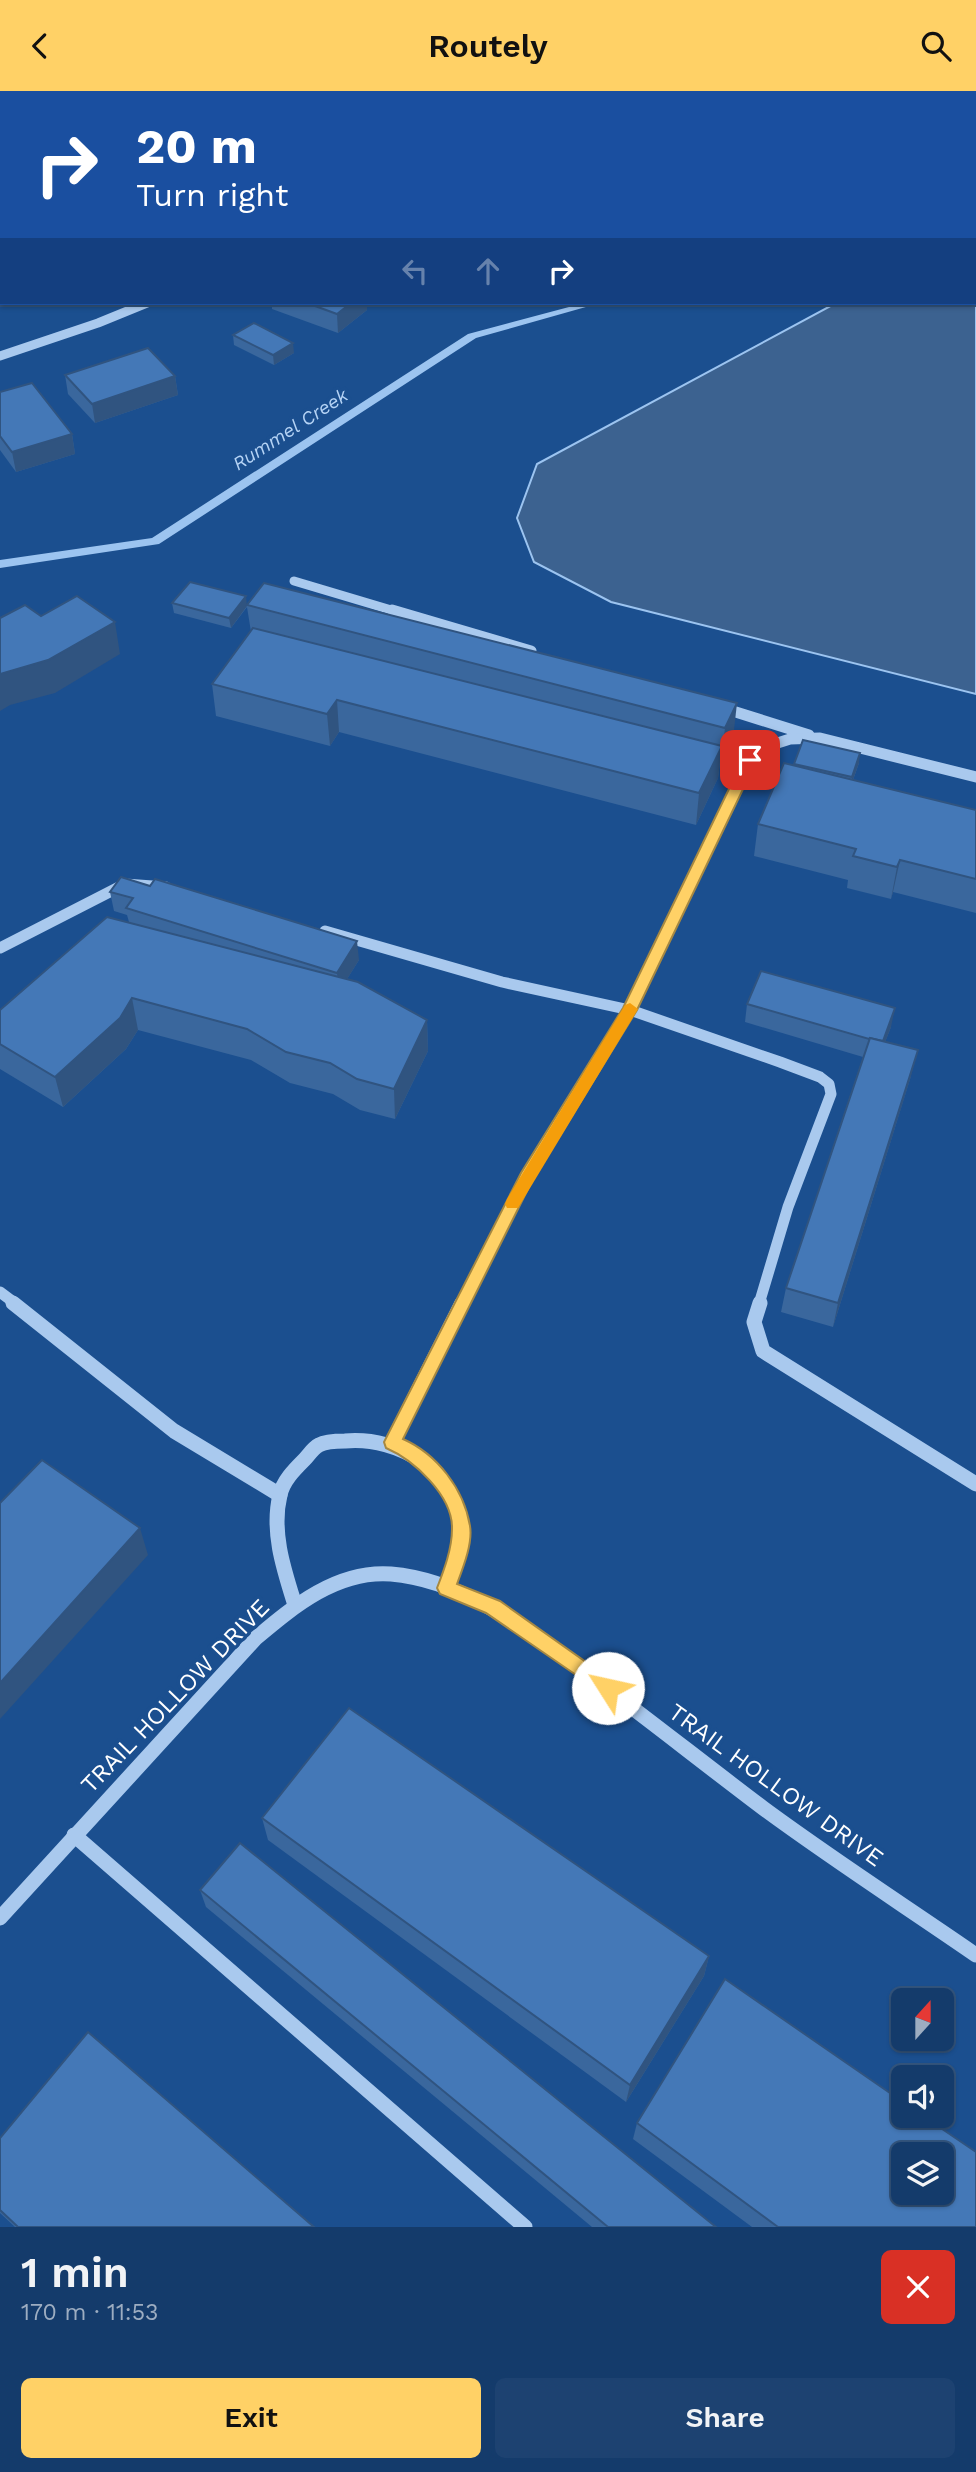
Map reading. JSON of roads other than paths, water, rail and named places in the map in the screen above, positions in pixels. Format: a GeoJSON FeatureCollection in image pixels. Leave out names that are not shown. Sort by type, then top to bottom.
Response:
{"type":"FeatureCollection","features":[{"type":"Feature","properties":{"kind":"street"},"geometry":{"type":"LineString","coordinates":[[0,356],[142,305]]}},
{"type":"Feature","properties":{"kind":"street"},"geometry":{"type":"LineString","coordinates":[[294,581],[544,655]]}},
{"type":"Feature","properties":{"kind":"street"},"geometry":{"type":"LineString","coordinates":[[716,706],[820,738],[976,777]]}},
{"type":"Feature","properties":{"kind":"street"},"geometry":{"type":"LineString","coordinates":[[392,1442],[526,1177],[630,1010],[750,760],[759,749],[790,739],[820,738]]}},
{"type":"Feature","properties":{"kind":"street"},"geometry":{"type":"LineString","coordinates":[[0,948],[125,884],[175,888]]}},
{"type":"Feature","properties":{"kind":"street"},"geometry":{"type":"LineString","coordinates":[[314,928],[502,982],[630,1010],[780,1062],[820,1077],[829,1084],[831,1094],[788,1207],[754,1322],[763,1350],[803,1378],[976,1484]]}},
{"type":"Feature","properties":{"kind":"street"},"geometry":{"type":"LineString","coordinates":[[0,1292],[174,1431],[279,1495]]}},
{"type":"Feature","properties":{"kind":"street"},"geometry":{"type":"LineString","coordinates":[[295,1605],[282,1567],[278,1527],[279,1495],[288,1477],[319,1445],[360,1437],[392,1442],[411,1450],[446,1485],[462,1527],[455,1564],[446,1588]]}},
{"type":"Feature","properties":{"kind":"street","name":"TRAIL HOLLOW DRIVE"},"geometry":{"type":"LineString","coordinates":[[0,1918],[256,1638],[295,1605],[320,1590],[354,1576],[390,1574],[446,1588],[493,1607],[608,1688],[792,1829],[976,1955]]}},
{"type":"Feature","properties":{"kind":"street"},"geometry":{"type":"LineString","coordinates":[[74,1835],[525,2227]]}},
{"type":"Feature","properties":{"kind":"water"},"geometry":{"type":"Polygon","coordinates":[[[832,305],[976,305],[976,694],[611,602],[534,562],[517,518],[537,464],[832,305]]]}},
{"type":"Feature","properties":{"kind":"waterway","name":"Rummel Creek"},"geometry":{"type":"LineString","coordinates":[[0,564],[155,541],[472,336],[588,305]]}}]}
